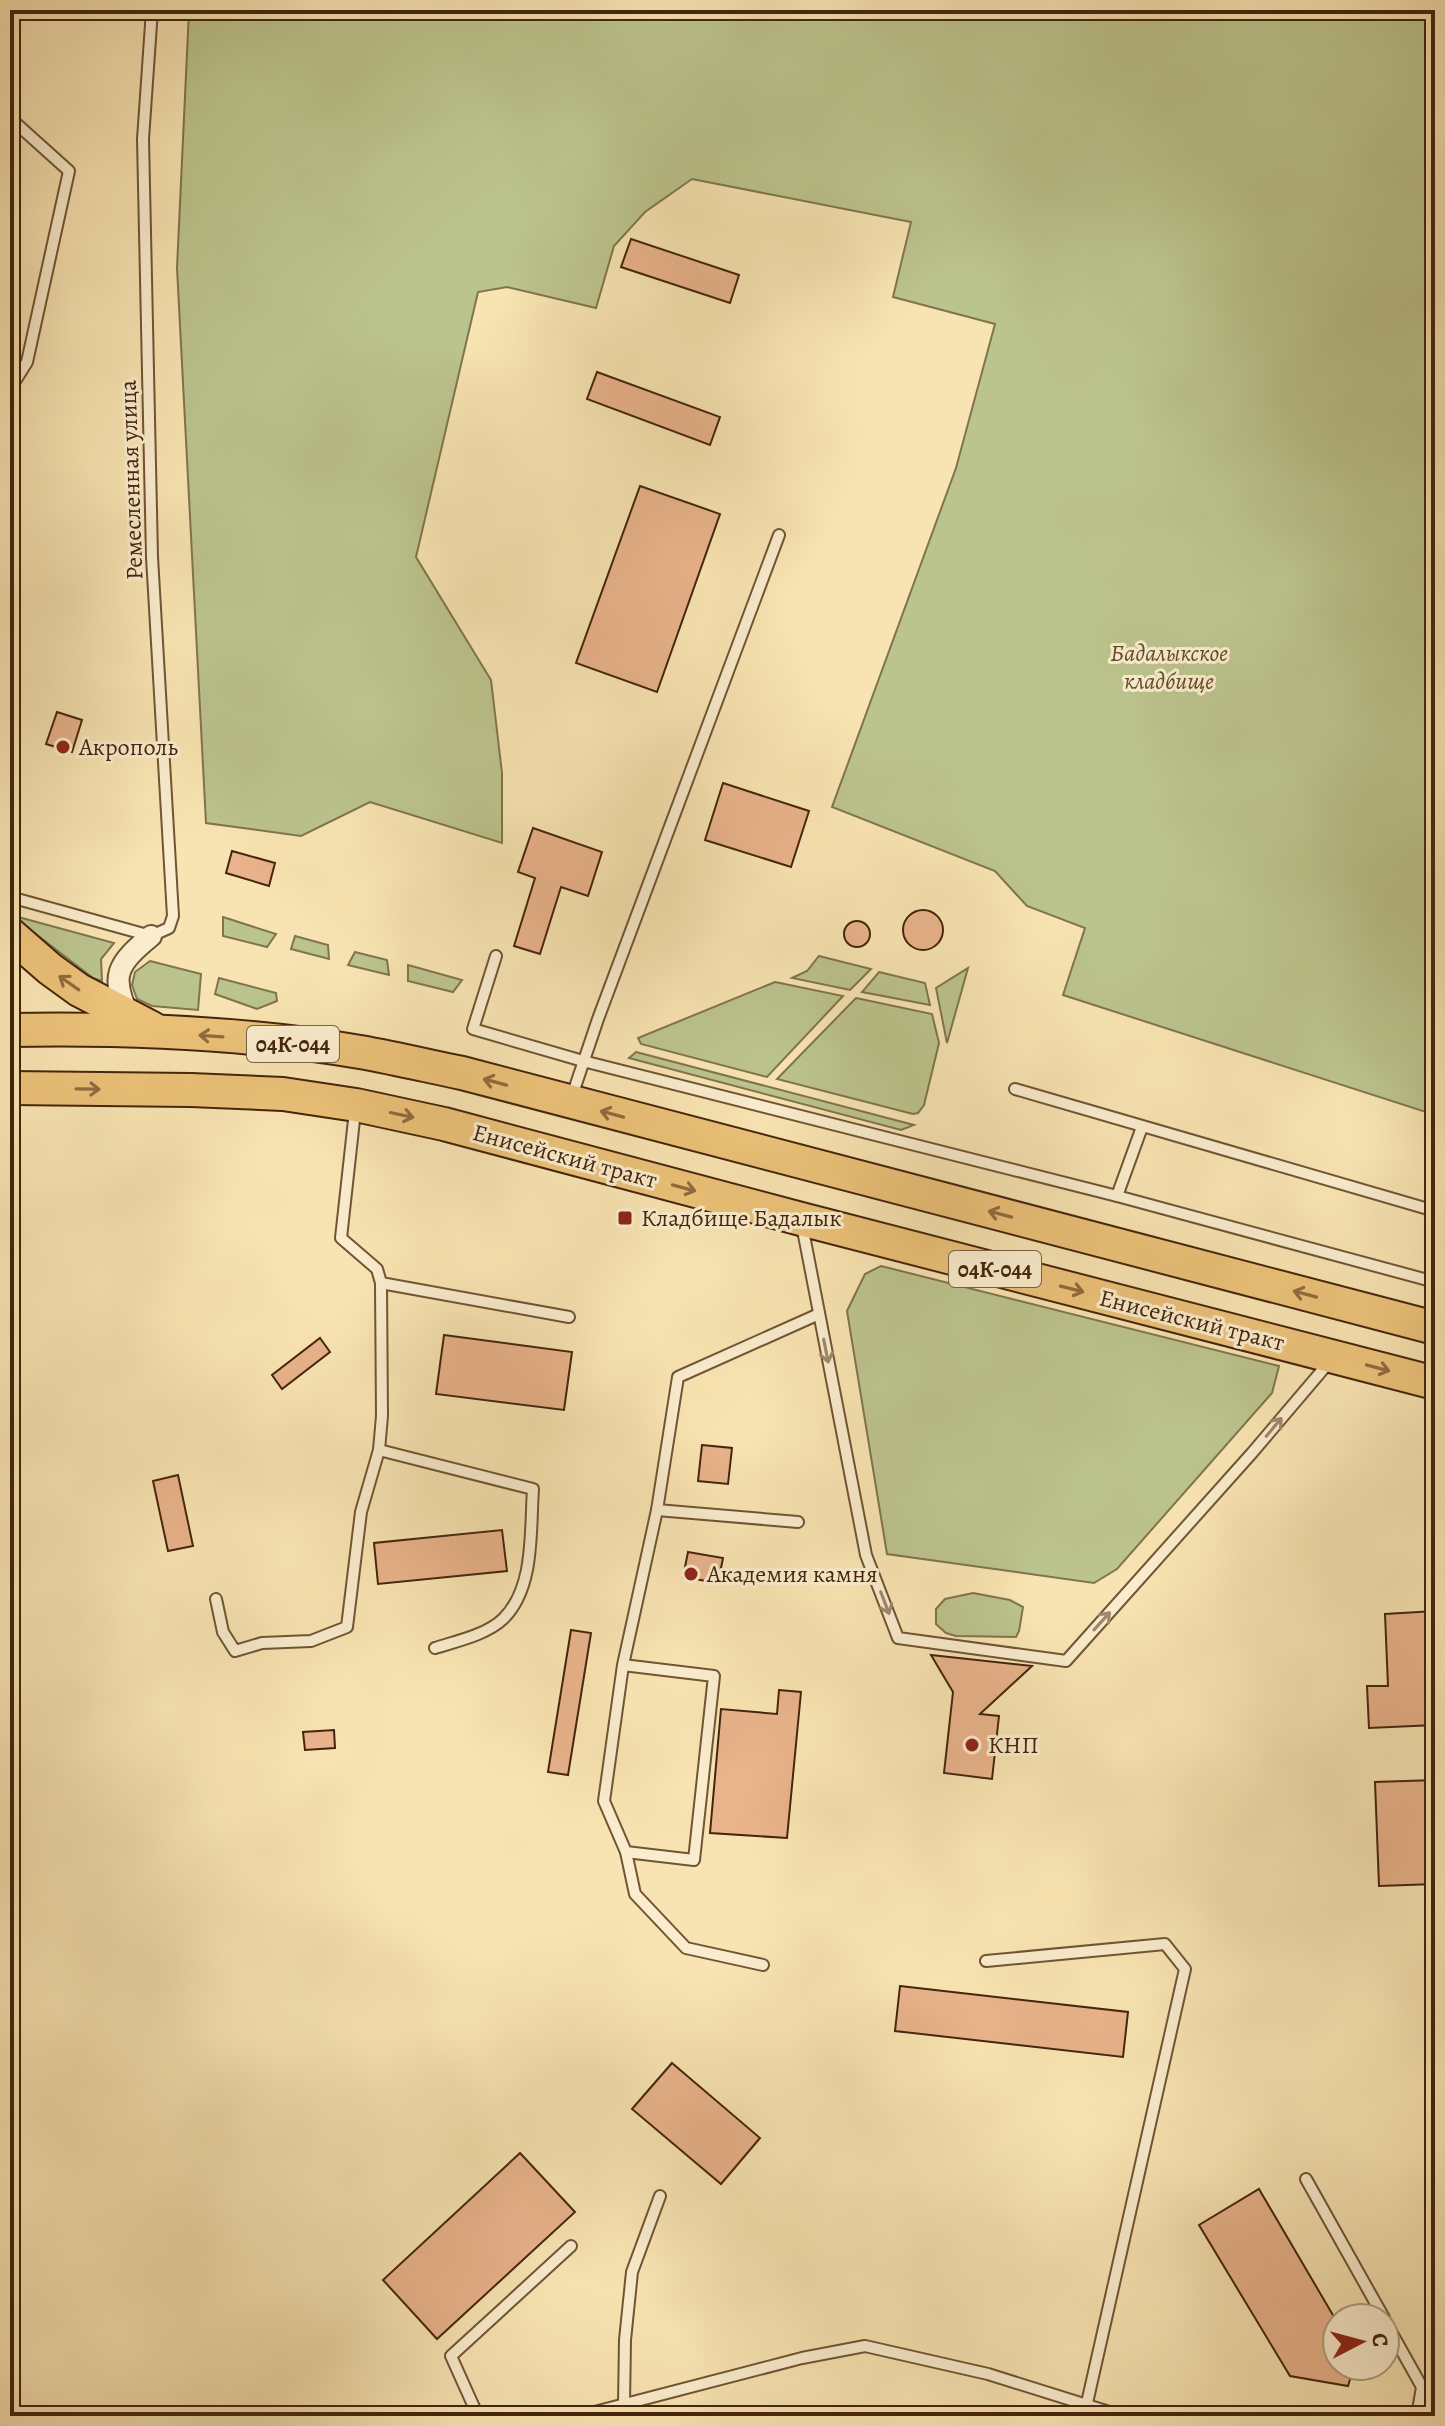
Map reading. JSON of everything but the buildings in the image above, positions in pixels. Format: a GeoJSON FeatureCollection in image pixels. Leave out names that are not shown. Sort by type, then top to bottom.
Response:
{"type":"FeatureCollection","features":[{"type":"Feature","properties":{"kind":"main road"},"geometry":{"type":"LineString","coordinates":[[10,934],[79,990],[162,1033]]}},
{"type":"Feature","properties":{"kind":"main road","name":"04К-044"},"geometry":{"type":"LineString","coordinates":[[10,1030],[162,1033],[255,1040],[357,1052],[462,1073],[1435,1328]]}},
{"type":"Feature","properties":{"kind":"main road","name":"Енисейский тракт"},"geometry":{"type":"LineString","coordinates":[[10,1088],[222,1091],[283,1094],[356,1105],[444,1124],[1435,1383]]}},
{"type":"Feature","properties":{"kind":"main road"},"geometry":{"type":"LineString","coordinates":[[555,1153],[570,1102]]}},
{"type":"Feature","properties":{"kind":"street"},"geometry":{"type":"LineString","coordinates":[[130,1018],[119,996],[121,967],[130,953],[151,936]]}},
{"type":"Feature","properties":{"kind":"lane","name":"Ремесленная улица"},"geometry":{"type":"LineString","coordinates":[[151,936],[169,928],[173,916],[152,526],[143,139],[152,10]]}},
{"type":"Feature","properties":{"kind":"lane"},"geometry":{"type":"LineString","coordinates":[[10,118],[69,171],[27,362],[10,389]]}},
{"type":"Feature","properties":{"kind":"lane"},"geometry":{"type":"LineString","coordinates":[[570,1102],[779,535]]}},
{"type":"Feature","properties":{"kind":"lane"},"geometry":{"type":"LineString","coordinates":[[10,897],[151,936]]}},
{"type":"Feature","properties":{"kind":"lane"},"geometry":{"type":"LineString","coordinates":[[496,956],[473,1029],[583,1061],[1117,1196],[1432,1282],[1435,1262]]}},
{"type":"Feature","properties":{"kind":"lane"},"geometry":{"type":"LineString","coordinates":[[1015,1089],[1435,1211]]}},
{"type":"Feature","properties":{"kind":"lane"},"geometry":{"type":"LineString","coordinates":[[216,1599],[223,1632],[235,1651],[262,1643],[311,1641],[347,1627],[361,1512],[379,1450],[382,1416],[381,1283],[377,1269],[341,1238],[356,1105]]}},
{"type":"Feature","properties":{"kind":"lane"},"geometry":{"type":"LineString","coordinates":[[1117,1196],[1142,1127]]}},
{"type":"Feature","properties":{"kind":"lane"},"geometry":{"type":"LineString","coordinates":[[801,1219],[866,1555],[898,1638],[1066,1661],[1252,1453],[1334,1356]]}},
{"type":"Feature","properties":{"kind":"lane"},"geometry":{"type":"LineString","coordinates":[[381,1283],[569,1317]]}},
{"type":"Feature","properties":{"kind":"lane"},"geometry":{"type":"LineString","coordinates":[[763,1965],[686,1948],[635,1894],[626,1852],[604,1801],[623,1665],[657,1510],[678,1377],[819,1314]]}},
{"type":"Feature","properties":{"kind":"lane"},"geometry":{"type":"LineString","coordinates":[[379,1450],[533,1489],[522,1591],[503,1619],[475,1635],[435,1648]]}},
{"type":"Feature","properties":{"kind":"lane"},"geometry":{"type":"LineString","coordinates":[[657,1510],[798,1522]]}},
{"type":"Feature","properties":{"kind":"lane"},"geometry":{"type":"LineString","coordinates":[[623,1665],[714,1676],[694,1860],[626,1852]]}},
{"type":"Feature","properties":{"kind":"lane"},"geometry":{"type":"LineString","coordinates":[[986,1961],[1165,1944],[1185,1969],[1087,2403]]}},
{"type":"Feature","properties":{"kind":"lane"},"geometry":{"type":"LineString","coordinates":[[1306,2179],[1375,2302]]}},
{"type":"Feature","properties":{"kind":"lane"},"geometry":{"type":"LineString","coordinates":[[624,2404],[625,2340],[632,2272],[660,2196]]}},
{"type":"Feature","properties":{"kind":"lane"},"geometry":{"type":"LineString","coordinates":[[478,2416],[451,2356],[571,2246]]}},
{"type":"Feature","properties":{"kind":"lane"},"geometry":{"type":"LineString","coordinates":[[579,2416],[802,2358],[865,2346],[988,2374],[1122,2416]]}},
{"type":"Feature","properties":{"kind":"lane"},"geometry":{"type":"LineString","coordinates":[[1401,2349],[1422,2387],[1417,2416]]}},
{"type":"Feature","properties":{"kind":"green space","name":"Бадалыкское кладбище"},"geometry":{"type":"Polygon","coordinates":[[[189,10],[1435,10],[1435,1115],[1063,995],[1085,928],[1027,906],[995,871],[832,807],[956,468],[995,324],[893,297],[911,222],[692,179],[645,212],[614,246],[596,308],[507,287],[478,292],[416,557],[491,680],[502,773],[502,843],[370,802],[301,836],[206,823],[177,268],[189,10]]]}},
{"type":"Feature","properties":{"kind":"green space"},"geometry":{"type":"Polygon","coordinates":[[[11,915],[114,943],[101,959],[102,981],[93,978],[11,915]]]}},
{"type":"Feature","properties":{"kind":"green space"},"geometry":{"type":"Polygon","coordinates":[[[223,917],[276,934],[267,947],[223,936],[223,917]]]}},
{"type":"Feature","properties":{"kind":"green space"},"geometry":{"type":"Polygon","coordinates":[[[295,936],[328,945],[329,959],[291,949],[295,936]]]}},
{"type":"Feature","properties":{"kind":"green space"},"geometry":{"type":"Polygon","coordinates":[[[355,952],[387,960],[389,975],[348,965],[355,952]]]}},
{"type":"Feature","properties":{"kind":"green space"},"geometry":{"type":"Polygon","coordinates":[[[819,956],[871,969],[850,990],[792,978],[807,971],[819,956]]]}},
{"type":"Feature","properties":{"kind":"green space"},"geometry":{"type":"Polygon","coordinates":[[[150,961],[201,974],[198,1010],[152,1006],[137,999],[132,985],[135,972],[150,961]]]}},
{"type":"Feature","properties":{"kind":"green space"},"geometry":{"type":"Polygon","coordinates":[[[408,965],[462,980],[453,992],[408,981],[408,965]]]}},
{"type":"Feature","properties":{"kind":"green space"},"geometry":{"type":"Polygon","coordinates":[[[968,968],[947,1043],[936,988],[968,968]]]}},
{"type":"Feature","properties":{"kind":"green space"},"geometry":{"type":"Polygon","coordinates":[[[879,972],[925,983],[930,1005],[862,992],[879,972]]]}},
{"type":"Feature","properties":{"kind":"green space"},"geometry":{"type":"Polygon","coordinates":[[[219,978],[276,993],[277,1001],[257,1009],[215,994],[219,978]]]}},
{"type":"Feature","properties":{"kind":"green space"},"geometry":{"type":"Polygon","coordinates":[[[775,982],[843,996],[767,1077],[641,1044],[638,1038],[775,982]]]}},
{"type":"Feature","properties":{"kind":"green space"},"geometry":{"type":"Polygon","coordinates":[[[856,998],[932,1014],[939,1043],[924,1105],[918,1113],[777,1079],[856,998]]]}},
{"type":"Feature","properties":{"kind":"green space"},"geometry":{"type":"Polygon","coordinates":[[[636,1052],[914,1125],[901,1130],[629,1058],[636,1052]]]}},
{"type":"Feature","properties":{"kind":"green space"},"geometry":{"type":"Polygon","coordinates":[[[881,1266],[1279,1366],[1272,1393],[1117,1569],[1094,1583],[887,1554],[847,1311],[865,1274],[881,1266]]]}},
{"type":"Feature","properties":{"kind":"green space"},"geometry":{"type":"Polygon","coordinates":[[[973,1593],[1010,1600],[1023,1607],[1016,1637],[956,1636],[946,1633],[936,1624],[936,1609],[945,1599],[973,1593]]]}},
{"type":"Feature","properties":{"kind":"place","name":"Акрополь"},"geometry":{"type":"Point","coordinates":[63,747]}},
{"type":"Feature","properties":{"kind":"place","name":"Кладбище Бадалык"},"geometry":{"type":"Point","coordinates":[625,1218]}},
{"type":"Feature","properties":{"kind":"place","name":"Академия камня"},"geometry":{"type":"Point","coordinates":[691,1574]}},
{"type":"Feature","properties":{"kind":"place","name":"КНП"},"geometry":{"type":"Point","coordinates":[972,1745]}}]}
